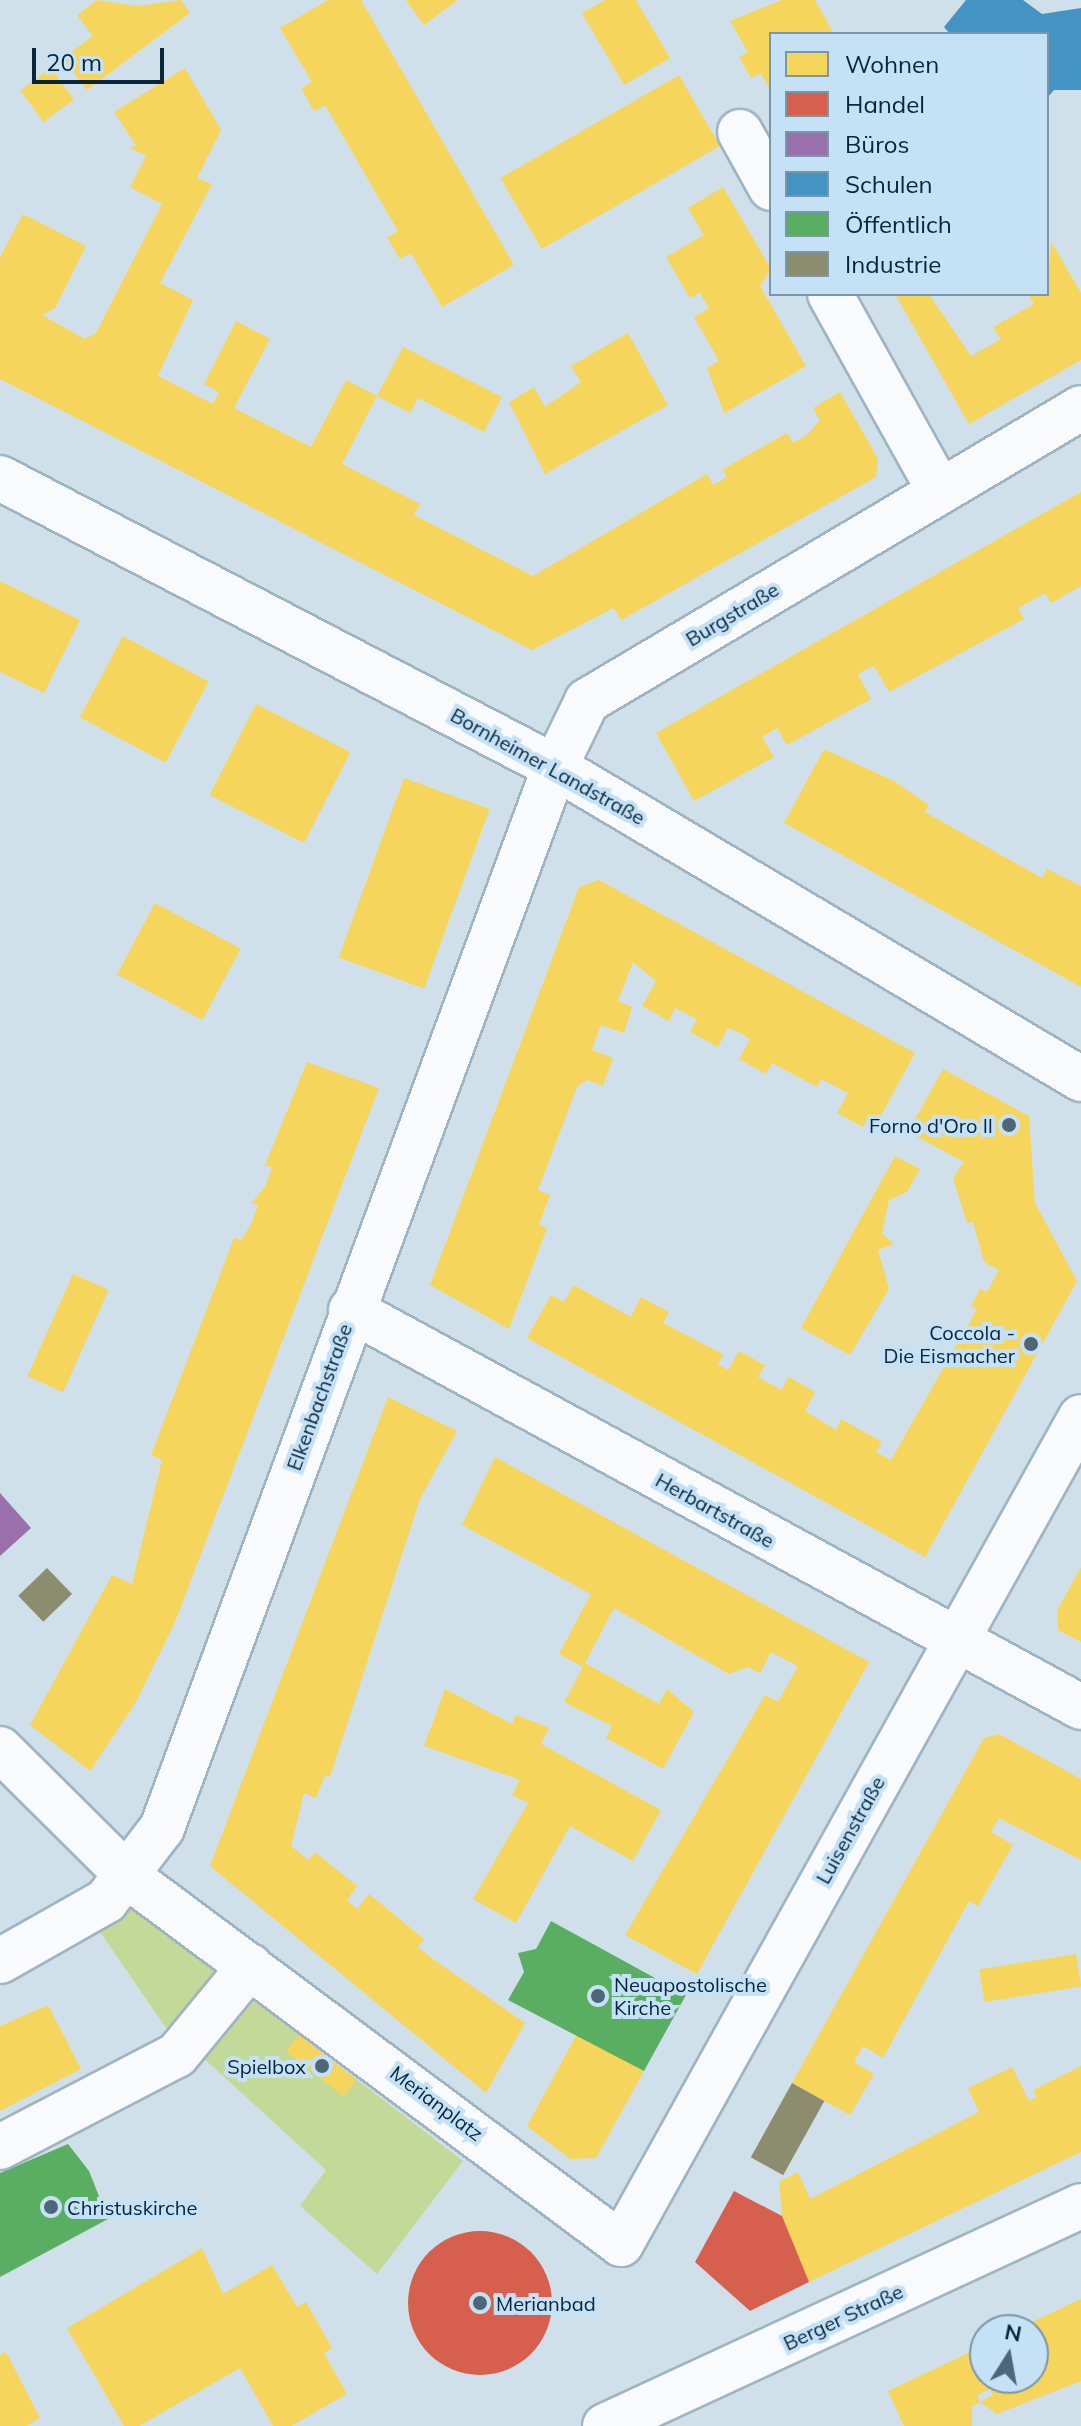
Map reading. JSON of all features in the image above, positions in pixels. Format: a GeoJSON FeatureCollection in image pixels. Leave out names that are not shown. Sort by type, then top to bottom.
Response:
{"type":"FeatureCollection","features":[{"type":"Feature","properties":{"kind":"street"},"geometry":{"type":"LineString","coordinates":[[740,132],[769,184]]}},
{"type":"Feature","properties":{"kind":"street"},"geometry":{"type":"LineString","coordinates":[[831,296],[939,490]]}},
{"type":"Feature","properties":{"kind":"street","name":"Burgstraße"},"geometry":{"type":"LineString","coordinates":[[555,767],[587,701],[1081,408]]}},
{"type":"Feature","properties":{"kind":"street","name":"Bornheimer Landstraße"},"geometry":{"type":"LineString","coordinates":[[0,478],[555,767],[1081,1079]]}},
{"type":"Feature","properties":{"kind":"street","name":"Elkenbachstraße"},"geometry":{"type":"LineString","coordinates":[[0,1961],[79,1920],[130,1878],[162,1828],[351,1310],[555,767]]}},
{"type":"Feature","properties":{"kind":"street","name":"Herbartstraße"},"geometry":{"type":"LineString","coordinates":[[351,1310],[1081,1707]]}},
{"type":"Feature","properties":{"kind":"street","name":"Luisenstraße"},"geometry":{"type":"LineString","coordinates":[[621,2244],[1081,1417]]}},
{"type":"Feature","properties":{"kind":"street","name":"Merianplatz"},"geometry":{"type":"LineString","coordinates":[[0,1749],[130,1878],[621,2244]]}},
{"type":"Feature","properties":{"kind":"street"},"geometry":{"type":"LineString","coordinates":[[0,2147],[177,2055],[250,1966]]}},
{"type":"Feature","properties":{"kind":"street","name":"Berger Straße"},"geometry":{"type":"LineString","coordinates":[[605,2426],[1081,2206]]}},
{"type":"Feature","properties":{"kind":"green space"},"geometry":{"type":"Polygon","coordinates":[[[132,1898],[229,1974],[173,2038],[100,1932],[132,1898]]]}},
{"type":"Feature","properties":{"kind":"green space"},"geometry":{"type":"Polygon","coordinates":[[[248,1996],[463,2161],[377,2274],[300,2206],[326,2170],[200,2055],[248,1996]]]}},
{"type":"Feature","properties":{"kind":"building: Wohnen"},"geometry":{"type":"Polygon","coordinates":[[[97,0],[137,6],[181,0],[190,13],[87,90],[63,58],[93,36],[77,15],[97,0]]]}},
{"type":"Feature","properties":{"kind":"building: Wohnen"},"geometry":{"type":"Polygon","coordinates":[[[328,0],[361,0],[514,265],[442,307],[411,253],[400,259],[387,237],[398,231],[325,105],[314,111],[301,88],[312,82],[280,28],[328,0]]]}},
{"type":"Feature","properties":{"kind":"building: Wohnen"},"geometry":{"type":"Polygon","coordinates":[[[406,0],[458,0],[424,25],[406,0]]]}},
{"type":"Feature","properties":{"kind":"building: Wohnen"},"geometry":{"type":"Polygon","coordinates":[[[605,0],[636,0],[670,58],[624,85],[582,13],[605,0]]]}},
{"type":"Feature","properties":{"kind":"building: Wohnen"},"geometry":{"type":"Polygon","coordinates":[[[782,0],[815,0],[833,32],[769,32],[769,87],[761,73],[751,78],[739,57],[748,52],[730,21],[782,0]]]}},
{"type":"Feature","properties":{"kind":"building: Wohnen"},"geometry":{"type":"Polygon","coordinates":[[[51,68],[74,100],[43,122],[20,90],[51,68]]]}},
{"type":"Feature","properties":{"kind":"building: Wohnen"},"geometry":{"type":"Polygon","coordinates":[[[185,68],[221,130],[197,178],[212,184],[160,283],[193,300],[158,376],[213,404],[219,392],[204,384],[236,321],[270,339],[234,408],[311,447],[346,380],[377,396],[342,464],[420,504],[414,515],[533,576],[707,474],[713,485],[727,477],[723,469],[787,433],[793,443],[808,434],[820,420],[813,408],[840,392],[878,459],[876,477],[621,620],[614,608],[532,650],[0,379],[0,257],[23,214],[86,246],[55,308],[42,315],[85,339],[96,333],[162,204],[130,187],[146,156],[130,148],[136,145],[114,112],[185,68]]]}},
{"type":"Feature","properties":{"kind":"building: Wohnen"},"geometry":{"type":"Polygon","coordinates":[[[679,75],[720,146],[542,249],[501,178],[679,75]]]}},
{"type":"Feature","properties":{"kind":"building: Wohnen"},"geometry":{"type":"Polygon","coordinates":[[[723,187],[769,266],[769,272],[760,286],[806,366],[724,413],[707,368],[719,361],[694,317],[709,308],[700,293],[690,298],[666,257],[704,235],[688,208],[723,187]]]}},
{"type":"Feature","properties":{"kind":"building: Wohnen"},"geometry":{"type":"Polygon","coordinates":[[[1051,241],[1081,293],[1081,360],[969,424],[896,296],[930,296],[971,356],[1001,339],[993,327],[1034,304],[1029,296],[1049,296],[1051,241]]]}},
{"type":"Feature","properties":{"kind":"building: Wohnen"},"geometry":{"type":"Polygon","coordinates":[[[628,333],[668,405],[545,474],[509,402],[534,387],[545,407],[581,382],[571,366],[628,333]]]}},
{"type":"Feature","properties":{"kind":"building: Wohnen"},"geometry":{"type":"Polygon","coordinates":[[[403,347],[502,397],[484,432],[418,398],[410,413],[377,396],[403,347]]]}},
{"type":"Feature","properties":{"kind":"building: Wohnen"},"geometry":{"type":"Polygon","coordinates":[[[1081,492],[1081,586],[1051,603],[1045,593],[1018,608],[1024,619],[889,692],[874,666],[865,670],[858,674],[871,699],[787,745],[777,728],[762,737],[774,757],[694,801],[656,733],[1081,492]]]}},
{"type":"Feature","properties":{"kind":"building: Wohnen"},"geometry":{"type":"Polygon","coordinates":[[[0,581],[80,620],[44,693],[0,672],[0,581]]]}},
{"type":"Feature","properties":{"kind":"building: Wohnen"},"geometry":{"type":"Polygon","coordinates":[[[123,636],[209,682],[165,763],[80,717],[123,636]]]}},
{"type":"Feature","properties":{"kind":"building: Wohnen"},"geometry":{"type":"Polygon","coordinates":[[[256,704],[350,752],[304,843],[210,795],[256,704]]]}},
{"type":"Feature","properties":{"kind":"building: Wohnen"},"geometry":{"type":"Polygon","coordinates":[[[824,749],[894,781],[929,805],[925,812],[1042,878],[1047,869],[1081,886],[1081,987],[784,823],[824,749]]]}},
{"type":"Feature","properties":{"kind":"building: Wohnen"},"geometry":{"type":"Polygon","coordinates":[[[404,778],[490,809],[424,989],[339,957],[404,778]]]}},
{"type":"Feature","properties":{"kind":"building: Wohnen"},"geometry":{"type":"Polygon","coordinates":[[[599,880],[915,1053],[878,1121],[869,1116],[863,1127],[837,1113],[848,1093],[821,1079],[817,1087],[772,1063],[766,1074],[739,1059],[750,1039],[738,1032],[728,1028],[718,1047],[690,1032],[697,1019],[675,1008],[669,1021],[642,1006],[656,981],[633,962],[618,1001],[632,1007],[624,1033],[601,1025],[592,1050],[613,1058],[603,1086],[587,1080],[577,1087],[538,1190],[550,1195],[539,1225],[547,1228],[509,1329],[430,1285],[579,887],[599,880]]]}},
{"type":"Feature","properties":{"kind":"building: Wohnen"},"geometry":{"type":"Polygon","coordinates":[[[155,903],[241,949],[203,1020],[117,975],[155,903]]]}},
{"type":"Feature","properties":{"kind":"building: Wohnen"},"geometry":{"type":"Polygon","coordinates":[[[307,1062],[379,1088],[175,1622],[136,1702],[90,1771],[30,1725],[112,1575],[132,1584],[162,1460],[151,1455],[234,1238],[241,1240],[251,1224],[258,1205],[251,1203],[265,1187],[272,1167],[265,1165],[307,1062]]]}},
{"type":"Feature","properties":{"kind":"building: Wohnen"},"geometry":{"type":"Polygon","coordinates":[[[943,1069],[1029,1116],[1035,1203],[1077,1281],[925,1557],[527,1338],[551,1295],[564,1302],[574,1285],[631,1317],[641,1297],[669,1312],[663,1323],[723,1354],[718,1364],[728,1370],[739,1351],[765,1365],[758,1377],[781,1390],[789,1377],[815,1392],[805,1411],[836,1430],[841,1419],[882,1442],[876,1452],[891,1460],[977,1309],[971,1306],[980,1289],[987,1292],[999,1270],[984,1262],[973,1222],[967,1223],[953,1178],[964,1162],[908,1132],[943,1069]]]}},
{"type":"Feature","properties":{"kind":"building: Wohnen"},"geometry":{"type":"Polygon","coordinates":[[[895,1156],[920,1169],[907,1192],[889,1200],[882,1233],[894,1244],[878,1250],[889,1289],[850,1355],[801,1328],[895,1156]]]}},
{"type":"Feature","properties":{"kind":"building: Wohnen"},"geometry":{"type":"Polygon","coordinates":[[[73,1274],[109,1290],[63,1392],[27,1376],[73,1274]]]}},
{"type":"Feature","properties":{"kind":"building: Wohnen"},"geometry":{"type":"Polygon","coordinates":[[[388,1397],[457,1431],[420,1499],[330,1777],[325,1775],[316,1798],[304,1793],[291,1846],[308,1860],[315,1852],[357,1886],[347,1900],[357,1909],[369,1894],[424,1939],[418,1947],[525,2023],[486,2093],[210,1866],[388,1397]]]}},
{"type":"Feature","properties":{"kind":"building: Wohnen"},"geometry":{"type":"Polygon","coordinates":[[[495,1457],[869,1662],[697,1974],[625,1935],[765,1695],[778,1702],[798,1666],[771,1652],[760,1673],[748,1667],[729,1674],[614,1608],[585,1663],[659,1704],[667,1689],[694,1712],[663,1769],[606,1738],[612,1726],[564,1702],[583,1667],[559,1654],[591,1594],[462,1525],[495,1457]]]}},
{"type":"Feature","properties":{"kind":"building: Wohnen"},"geometry":{"type":"Polygon","coordinates":[[[1081,1567],[1081,1642],[1058,1630],[1057,1611],[1081,1567]]]}},
{"type":"Feature","properties":{"kind":"building: Wohnen"},"geometry":{"type":"Polygon","coordinates":[[[445,1689],[512,1724],[516,1715],[549,1728],[541,1744],[661,1810],[633,1861],[570,1826],[516,1923],[473,1899],[528,1803],[512,1795],[520,1780],[424,1746],[445,1689]]]}},
{"type":"Feature","properties":{"kind":"building: Wohnen"},"geometry":{"type":"Polygon","coordinates":[[[999,1734],[1081,1779],[1081,1860],[999,1818],[991,1832],[1013,1845],[978,1906],[969,1901],[883,2058],[863,2046],[854,2062],[874,2074],[850,2115],[792,2083],[984,1738],[999,1734]]]}},
{"type":"Feature","properties":{"kind":"building: Wohnen"},"geometry":{"type":"Polygon","coordinates":[[[1076,1954],[1081,1987],[984,2002],[979,1969],[1076,1954]]]}},
{"type":"Feature","properties":{"kind":"building: Wohnen"},"geometry":{"type":"Polygon","coordinates":[[[48,2005],[81,2069],[0,2111],[0,2026],[48,2005]]]}},
{"type":"Feature","properties":{"kind":"building: Wohnen"},"geometry":{"type":"Polygon","coordinates":[[[577,2034],[644,2071],[596,2158],[570,2159],[527,2126],[577,2034]]]}},
{"type":"Feature","properties":{"kind":"building: Wohnen","name":"Spielbox"},"geometry":{"type":"Polygon","coordinates":[[[299,2035],[357,2080],[344,2096],[286,2052],[299,2035]]]}},
{"type":"Feature","properties":{"kind":"building: Wohnen"},"geometry":{"type":"Polygon","coordinates":[[[1081,2066],[1081,2152],[809,2282],[783,2225],[779,2182],[798,2172],[810,2199],[979,2112],[968,2088],[1012,2067],[1029,2101],[1037,2097],[1033,2090],[1081,2066]]]}},
{"type":"Feature","properties":{"kind":"building: Wohnen"},"geometry":{"type":"Polygon","coordinates":[[[202,2248],[223,2294],[272,2265],[297,2307],[306,2302],[332,2348],[324,2353],[347,2394],[291,2426],[273,2426],[240,2368],[139,2426],[124,2426],[67,2328],[202,2248]]]}},
{"type":"Feature","properties":{"kind":"building: Wohnen"},"geometry":{"type":"Polygon","coordinates":[[[1081,2299],[1081,2381],[1049,2394],[1049,2314],[1081,2299]]]}},
{"type":"Feature","properties":{"kind":"building: Wohnen"},"geometry":{"type":"Polygon","coordinates":[[[6,2352],[40,2418],[26,2426],[0,2426],[0,2355],[6,2352]]]}},
{"type":"Feature","properties":{"kind":"building: Wohnen"},"geometry":{"type":"Polygon","coordinates":[[[969,2353],[969,2394],[979,2394],[980,2402],[972,2406],[972,2426],[904,2426],[888,2391],[969,2353]]]}},
{"type":"Feature","properties":{"kind":"building: Wohnen"},"geometry":{"type":"Polygon","coordinates":[[[992,2394],[1048,2394],[997,2414],[980,2402],[992,2394]]]}},
{"type":"Feature","properties":{"kind":"building: Handel"},"geometry":{"type":"Polygon","coordinates":[[[734,2191],[782,2216],[809,2282],[750,2311],[695,2262],[734,2191]]]}},
{"type":"Feature","properties":{"kind":"building: Handel","name":"Merianbad"},"geometry":{"type":"Polygon","coordinates":[[[480,2231],[507,2237],[531,2252],[546,2276],[552,2303],[546,2330],[531,2354],[507,2369],[480,2375],[453,2369],[429,2354],[414,2330],[408,2303],[414,2276],[429,2252],[453,2237],[480,2231]]]}},
{"type":"Feature","properties":{"kind":"building: Büros"},"geometry":{"type":"Polygon","coordinates":[[[0,1493],[31,1528],[0,1556],[0,1493]]]}},
{"type":"Feature","properties":{"kind":"building: Schulen"},"geometry":{"type":"Polygon","coordinates":[[[966,0],[1023,0],[1042,14],[1081,8],[1081,90],[1054,90],[1049,96],[1049,32],[948,32],[944,27],[966,0]]]}},
{"type":"Feature","properties":{"kind":"building: Öffentlich","name":"Neuapostolische Kirche"},"geometry":{"type":"Polygon","coordinates":[[[551,1921],[686,1995],[644,2071],[508,2000],[524,1972],[518,1953],[536,1949],[551,1921]]]}},
{"type":"Feature","properties":{"kind":"building: Öffentlich","name":"Christuskirche"},"geometry":{"type":"Polygon","coordinates":[[[68,2144],[89,2171],[108,2219],[0,2277],[0,2173],[68,2144]]]}},
{"type":"Feature","properties":{"kind":"building: Industrie"},"geometry":{"type":"Polygon","coordinates":[[[47,1568],[72,1594],[43,1622],[18,1596],[47,1568]]]}},
{"type":"Feature","properties":{"kind":"building: Industrie"},"geometry":{"type":"Polygon","coordinates":[[[792,2083],[824,2101],[783,2175],[751,2157],[792,2083]]]}},
{"type":"Feature","properties":{"kind":"place","name":"Forno d'Oro II"},"geometry":{"type":"Point","coordinates":[1009,1125]}},
{"type":"Feature","properties":{"kind":"place","name":"Coccola - Die Eismacher"},"geometry":{"type":"Point","coordinates":[1031,1344]}},
{"type":"Feature","properties":{"kind":"place","name":"Neuapostolische Kirche"},"geometry":{"type":"Point","coordinates":[598,1996]}},
{"type":"Feature","properties":{"kind":"place","name":"Spielbox"},"geometry":{"type":"Point","coordinates":[322,2066]}},
{"type":"Feature","properties":{"kind":"place","name":"Christuskirche"},"geometry":{"type":"Point","coordinates":[51,2207]}},
{"type":"Feature","properties":{"kind":"place","name":"Merianbad"},"geometry":{"type":"Point","coordinates":[480,2303]}}]}
